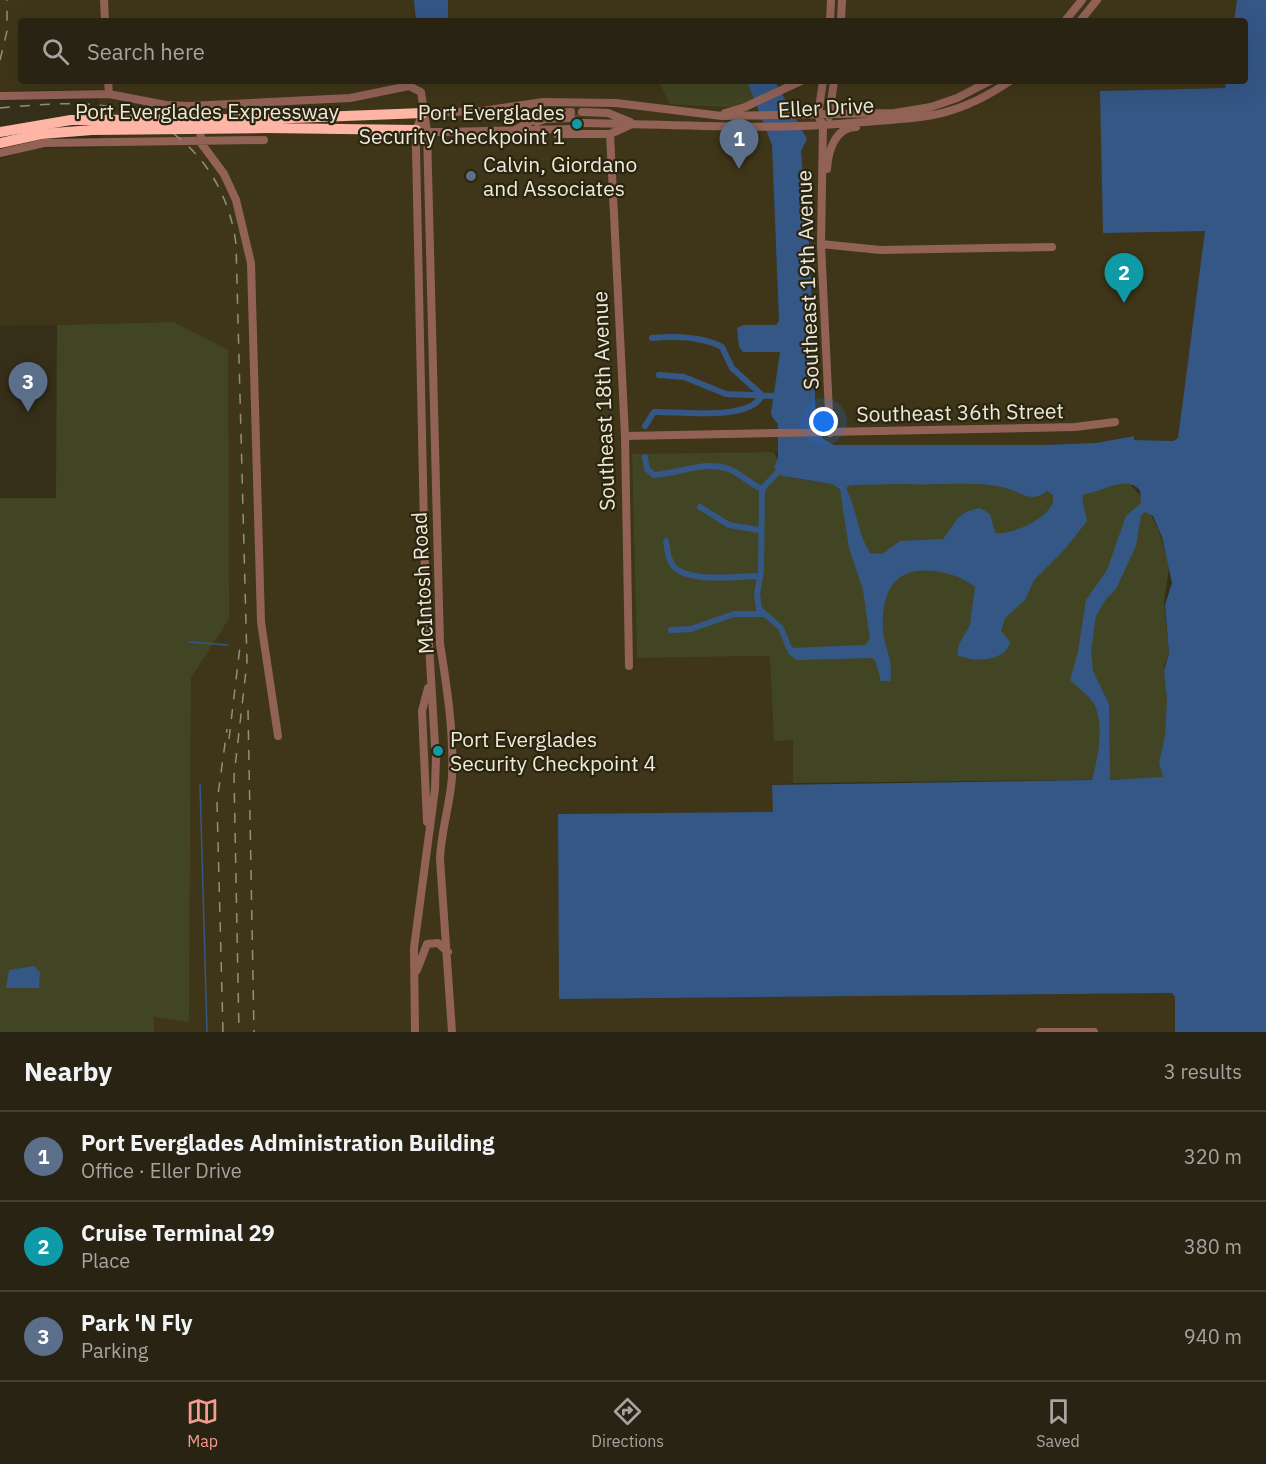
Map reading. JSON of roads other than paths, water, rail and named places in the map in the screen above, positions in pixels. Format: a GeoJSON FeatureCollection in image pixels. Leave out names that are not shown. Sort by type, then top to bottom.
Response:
{"type":"FeatureCollection","features":[{"type":"Feature","properties":{"kind":"highway","name":"Port Everglades Expressway"},"geometry":{"type":"LineString","coordinates":[[0,143],[41,134],[76,130],[267,123],[423,113]]}},
{"type":"Feature","properties":{"kind":"highway","name":"Port Everglades Expressway"},"geometry":{"type":"LineString","coordinates":[[0,132],[70,120],[267,123],[416,130]]}},
{"type":"Feature","properties":{"kind":"street"},"geometry":{"type":"LineString","coordinates":[[104,0],[105,18]]}},
{"type":"Feature","properties":{"kind":"street"},"geometry":{"type":"LineString","coordinates":[[830,18],[831,0]]}},
{"type":"Feature","properties":{"kind":"street"},"geometry":{"type":"LineString","coordinates":[[841,18],[842,0]]}},
{"type":"Feature","properties":{"kind":"street"},"geometry":{"type":"LineString","coordinates":[[1067,18],[1082,0]]}},
{"type":"Feature","properties":{"kind":"street"},"geometry":{"type":"LineString","coordinates":[[1082,18],[1097,0]]}},
{"type":"Feature","properties":{"kind":"street"},"geometry":{"type":"LineString","coordinates":[[108,84],[109,94]]}},
{"type":"Feature","properties":{"kind":"street"},"geometry":{"type":"LineString","coordinates":[[696,127],[706,116],[734,111],[795,84]]}},
{"type":"Feature","properties":{"kind":"street"},"geometry":{"type":"LineString","coordinates":[[818,115],[823,84]]}},
{"type":"Feature","properties":{"kind":"street"},"geometry":{"type":"LineString","coordinates":[[823,126],[831,115],[834,84]]}},
{"type":"Feature","properties":{"kind":"street","name":"Eller Drive"},"geometry":{"type":"LineString","coordinates":[[423,113],[482,111],[543,102],[608,103],[706,116],[831,115],[920,110],[957,98],[984,84]]}},
{"type":"Feature","properties":{"kind":"street","name":"Eller Drive"},"geometry":{"type":"LineString","coordinates":[[634,124],[608,113],[582,121],[634,124],[696,127],[751,128],[887,122],[916,119],[956,110],[1005,84]]}},
{"type":"Feature","properties":{"kind":"street"},"geometry":{"type":"LineString","coordinates":[[0,96],[109,94],[166,105],[199,106],[350,98],[410,86],[421,92],[427,131]]}},
{"type":"Feature","properties":{"kind":"street"},"geometry":{"type":"LineString","coordinates":[[608,103],[608,113]]}},
{"type":"Feature","properties":{"kind":"street"},"geometry":{"type":"LineString","coordinates":[[199,106],[201,140],[224,174],[236,200],[250,263],[261,622],[278,736]]}},
{"type":"Feature","properties":{"kind":"street"},"geometry":{"type":"LineString","coordinates":[[416,130],[423,113]]}},
{"type":"Feature","properties":{"kind":"street","name":"Southeast 19th Avenue"},"geometry":{"type":"LineString","coordinates":[[818,115],[823,126],[820,244],[826,433]]}},
{"type":"Feature","properties":{"kind":"street","name":"Eller Drive"},"geometry":{"type":"LineString","coordinates":[[513,131],[571,121]]}},
{"type":"Feature","properties":{"kind":"street"},"geometry":{"type":"LineString","coordinates":[[821,232],[826,224],[827,166],[831,145],[850,127],[870,127],[887,122]]}},
{"type":"Feature","properties":{"kind":"street","name":"Eller Drive"},"geometry":{"type":"LineString","coordinates":[[416,130],[610,134],[634,124]]}},
{"type":"Feature","properties":{"kind":"street","name":"McIntosh Road"},"geometry":{"type":"LineString","coordinates":[[416,130],[424,554],[435,746]]}},
{"type":"Feature","properties":{"kind":"street","name":"McIntosh Road"},"geometry":{"type":"LineString","coordinates":[[427,131],[440,644],[449,695],[452,776],[441,838],[452,1032]]}},
{"type":"Feature","properties":{"kind":"street","name":"Southeast 18th Avenue"},"geometry":{"type":"LineString","coordinates":[[610,134],[625,436],[629,666]]}},
{"type":"Feature","properties":{"kind":"street"},"geometry":{"type":"LineString","coordinates":[[0,153],[44,143],[264,140]]}},
{"type":"Feature","properties":{"kind":"street"},"geometry":{"type":"LineString","coordinates":[[820,244],[880,250],[1052,247]]}},
{"type":"Feature","properties":{"kind":"street","name":"Southeast 36th Street"},"geometry":{"type":"LineString","coordinates":[[625,436],[1075,427],[1115,422]]}},
{"type":"Feature","properties":{"kind":"street"},"geometry":{"type":"LineString","coordinates":[[424,554],[430,568],[438,573]]}},
{"type":"Feature","properties":{"kind":"street","name":"McIntosh Road"},"geometry":{"type":"LineString","coordinates":[[428,841],[422,711],[430,680]]}},
{"type":"Feature","properties":{"kind":"street","name":"McIntosh Road"},"geometry":{"type":"LineString","coordinates":[[416,1032],[414,948],[435,789],[436,757]]}},
{"type":"Feature","properties":{"kind":"street"},"geometry":{"type":"LineString","coordinates":[[414,978],[427,944],[438,943],[448,952]]}},
{"type":"Feature","properties":{"kind":"street"},"geometry":{"type":"LineString","coordinates":[[1040,1032],[1094,1032]]}},
{"type":"Feature","properties":{"kind":"water"},"geometry":{"type":"Polygon","coordinates":[[[414,0],[448,0],[448,18],[416,18],[414,0]]]}},
{"type":"Feature","properties":{"kind":"water"},"geometry":{"type":"Polygon","coordinates":[[[1237,0],[1266,0],[1266,1032],[1175,1032],[1175,997],[1172,993],[559,999],[558,814],[773,812],[772,785],[1092,780],[1096,762],[1100,732],[1097,713],[1089,697],[1070,680],[1078,652],[1086,600],[1107,570],[1126,516],[1141,503],[1140,490],[1134,485],[1114,485],[1084,494],[1082,499],[1087,521],[1065,549],[1034,580],[1025,600],[1005,618],[1001,631],[1010,642],[1002,654],[979,660],[957,655],[959,644],[970,625],[975,587],[948,574],[918,571],[908,573],[893,584],[885,601],[883,631],[890,662],[890,681],[881,681],[875,660],[872,658],[797,660],[788,654],[789,648],[865,645],[870,639],[863,590],[849,548],[840,489],[832,484],[782,476],[774,467],[778,458],[778,424],[771,413],[780,352],[743,352],[739,347],[737,328],[743,325],[776,325],[779,321],[772,145],[748,84],[777,84],[807,139],[801,151],[810,254],[816,423],[823,439],[834,445],[1043,445],[1096,443],[1134,436],[1134,440],[1173,441],[1178,438],[1205,231],[1103,233],[1100,91],[1225,88],[1226,84],[1248,84],[1248,18],[1234,18],[1237,0]],[[972,484],[850,485],[846,488],[862,537],[870,553],[882,554],[900,541],[943,539],[957,519],[965,513],[980,508],[990,514],[995,533],[1020,529],[1037,520],[1053,502],[1053,495],[1047,491],[1032,497],[998,486],[972,484]],[[1145,512],[1141,515],[1136,546],[1116,589],[1106,599],[1096,616],[1091,651],[1093,671],[1109,704],[1110,780],[1163,777],[1159,763],[1165,736],[1167,700],[1164,671],[1169,653],[1165,605],[1172,583],[1162,537],[1153,516],[1145,512]]]}},
{"type":"Feature","properties":{"kind":"water"},"geometry":{"type":"Polygon","coordinates":[[[34,966],[40,972],[39,988],[6,988],[9,970],[34,966]]]}},
{"type":"Feature","properties":{"kind":"waterway"},"geometry":{"type":"LineString","coordinates":[[645,426],[654,412],[729,412],[744,409],[755,403],[762,395],[732,368],[722,347],[714,343],[688,338],[652,338]]}},
{"type":"Feature","properties":{"kind":"waterway"},"geometry":{"type":"LineString","coordinates":[[659,375],[684,377],[726,394],[775,396]]}},
{"type":"Feature","properties":{"kind":"waterway"},"geometry":{"type":"LineString","coordinates":[[645,457],[647,469],[654,475],[700,467],[719,467],[733,471],[762,489]]}},
{"type":"Feature","properties":{"kind":"waterway"},"geometry":{"type":"LineString","coordinates":[[778,472],[762,489],[761,571],[757,594],[759,609],[781,628],[789,648]]}},
{"type":"Feature","properties":{"kind":"waterway"},"geometry":{"type":"LineString","coordinates":[[700,507],[729,525],[759,530]]}},
{"type":"Feature","properties":{"kind":"waterway"},"geometry":{"type":"LineString","coordinates":[[666,541],[672,564],[678,570],[688,574],[712,578],[759,576]]}},
{"type":"Feature","properties":{"kind":"waterway"},"geometry":{"type":"LineString","coordinates":[[671,630],[691,629],[734,614],[764,614]]}},
{"type":"Feature","properties":{"kind":"waterway"},"geometry":{"type":"LineString","coordinates":[[189,642],[228,645]]}},
{"type":"Feature","properties":{"kind":"waterway"},"geometry":{"type":"LineString","coordinates":[[200,784],[207,1032]]}},
{"type":"Feature","properties":{"kind":"tunnel"},"geometry":{"type":"LineString","coordinates":[[571,118],[582,119]]}},
{"type":"Feature","properties":{"kind":"tunnel"},"geometry":{"type":"LineString","coordinates":[[572,129],[582,129]]}},
{"type":"Feature","properties":{"kind":"railway"},"geometry":{"type":"LineString","coordinates":[[0,60],[7,31],[7,0]]}},
{"type":"Feature","properties":{"kind":"railway"},"geometry":{"type":"LineString","coordinates":[[0,108],[52,104],[105,106],[131,112],[155,122],[176,135],[210,172],[231,218],[236,244],[247,662],[234,776],[239,1032]]}},
{"type":"Feature","properties":{"kind":"railway"},"geometry":{"type":"LineString","coordinates":[[229,739],[240,646]]}},
{"type":"Feature","properties":{"kind":"railway"},"geometry":{"type":"LineString","coordinates":[[248,710],[254,1032]]}},
{"type":"Feature","properties":{"kind":"railway"},"geometry":{"type":"LineString","coordinates":[[223,1032],[217,802],[227,729]]}},
{"type":"Feature","properties":{"kind":"place","name":"Port Everglades Security Checkpoint 1"},"geometry":{"type":"Point","coordinates":[577,124]}},
{"type":"Feature","properties":{"kind":"place","name":"Port Everglades Administration Building"},"geometry":{"type":"Point","coordinates":[739,169]}},
{"type":"Feature","properties":{"kind":"place","name":"Calvin, Giordano and Associates"},"geometry":{"type":"Point","coordinates":[471,176]}},
{"type":"Feature","properties":{"kind":"place","name":"Cruise Terminal 29"},"geometry":{"type":"Point","coordinates":[1124,303]}},
{"type":"Feature","properties":{"kind":"place","name":"Park 'N Fly"},"geometry":{"type":"Point","coordinates":[28,412]}},
{"type":"Feature","properties":{"kind":"place","name":"Port Everglades Security Checkpoint 4"},"geometry":{"type":"Point","coordinates":[438,751]}}]}
